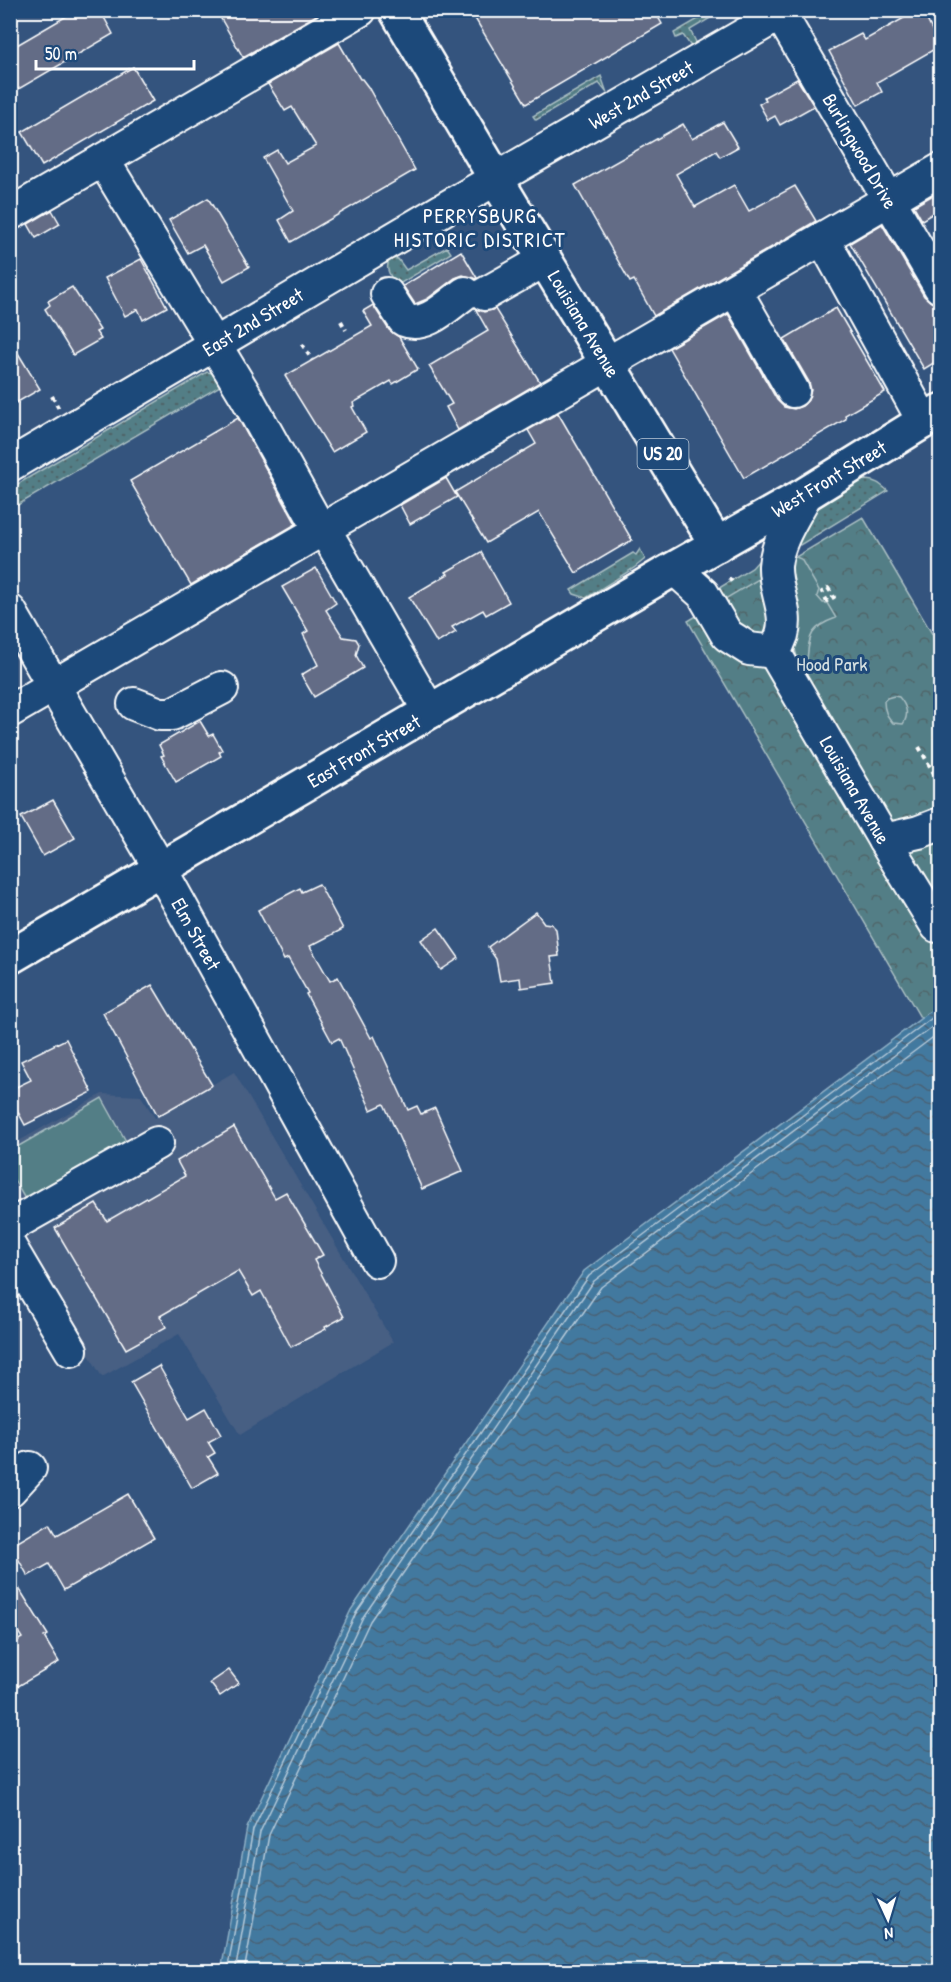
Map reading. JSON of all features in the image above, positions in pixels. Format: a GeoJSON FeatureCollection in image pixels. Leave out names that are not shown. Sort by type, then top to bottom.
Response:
{"type":"FeatureCollection","features":[{"type":"Feature","properties":{"kind":"main road","name":"Louisiana Avenue"},"geometry":{"type":"LineString","coordinates":[[396,10],[717,544]]}},
{"type":"Feature","properties":{"kind":"main road","name":"West Front Street"},"geometry":{"type":"LineString","coordinates":[[717,544],[806,494],[932,416]]}},
{"type":"Feature","properties":{"kind":"main road","name":"East Front Street"},"geometry":{"type":"LineString","coordinates":[[10,957],[717,544]]}},
{"type":"Feature","properties":{"kind":"street"},"geometry":{"type":"LineString","coordinates":[[10,214],[360,10]]}},
{"type":"Feature","properties":{"kind":"street","name":"West 2nd Street"},"geometry":{"type":"LineString","coordinates":[[496,179],[782,12]]}},
{"type":"Feature","properties":{"kind":"street","name":"Burlingwood Drive"},"geometry":{"type":"LineString","coordinates":[[782,12],[940,287]]}},
{"type":"Feature","properties":{"kind":"street"},"geometry":{"type":"LineString","coordinates":[[103,160],[247,398],[317,524],[324,529],[430,712]]}},
{"type":"Feature","properties":{"kind":"street"},"geometry":{"type":"LineString","coordinates":[[10,711],[940,170]]}},
{"type":"Feature","properties":{"kind":"street","name":"East 2nd Street"},"geometry":{"type":"LineString","coordinates":[[10,465],[496,179]]}},
{"type":"Feature","properties":{"kind":"street"},"geometry":{"type":"LineString","coordinates":[[823,239],[932,416]]}},
{"type":"Feature","properties":{"kind":"street"},"geometry":{"type":"LineString","coordinates":[[387,294],[404,320],[416,323],[545,260]]}},
{"type":"Feature","properties":{"kind":"street"},"geometry":{"type":"LineString","coordinates":[[735,290],[793,391]]}},
{"type":"Feature","properties":{"kind":"street"},"geometry":{"type":"LineString","coordinates":[[413,335],[474,296]]}},
{"type":"Feature","properties":{"kind":"street"},"geometry":{"type":"LineString","coordinates":[[675,569],[702,594],[727,636],[749,649],[774,652],[782,635],[784,621],[775,569],[777,555],[784,536],[806,494]]}},
{"type":"Feature","properties":{"kind":"street","name":"Elm Street"},"geometry":{"type":"LineString","coordinates":[[10,610],[161,870],[377,1261]]}},
{"type":"Feature","properties":{"kind":"street","name":"Louisiana Avenue"},"geometry":{"type":"LineString","coordinates":[[774,652],[937,926]]}},
{"type":"Feature","properties":{"kind":"street"},"geometry":{"type":"LineString","coordinates":[[134,704],[160,714],[172,714],[222,688]]}},
{"type":"Feature","properties":{"kind":"street"},"geometry":{"type":"LineString","coordinates":[[884,840],[919,832],[940,824]]}},
{"type":"Feature","properties":{"kind":"street"},"geometry":{"type":"LineString","coordinates":[[10,1226],[157,1143]]}},
{"type":"Feature","properties":{"kind":"street"},"geometry":{"type":"LineString","coordinates":[[10,1247],[71,1350]]}},
{"type":"Feature","properties":{"kind":"path"},"geometry":{"type":"LineString","coordinates":[[341,321],[346,330]]}},
{"type":"Feature","properties":{"kind":"path"},"geometry":{"type":"LineString","coordinates":[[302,344],[312,360]]}},
{"type":"Feature","properties":{"kind":"path"},"geometry":{"type":"LineString","coordinates":[[52,396],[59,410]]}},
{"type":"Feature","properties":{"kind":"path"},"geometry":{"type":"LineString","coordinates":[[919,747],[940,784]]}},
{"type":"Feature","properties":{"kind":"shaded area"},"geometry":{"type":"Polygon","coordinates":[[[234,1072],[393,1342],[240,1435],[179,1334],[102,1377],[11,1221],[10,1146],[102,1094],[141,1096],[155,1118],[234,1072]]]}},
{"type":"Feature","properties":{"kind":"green space"},"geometry":{"type":"Polygon","coordinates":[[[712,11],[722,11],[690,30],[697,44],[692,48],[683,35],[676,38],[674,33],[712,11]]]}},
{"type":"Feature","properties":{"kind":"green space"},"geometry":{"type":"Polygon","coordinates":[[[601,76],[607,93],[599,83],[536,120],[533,116],[601,76]]]}},
{"type":"Feature","properties":{"kind":"green space"},"geometry":{"type":"Polygon","coordinates":[[[447,247],[451,253],[396,286],[388,269],[391,258],[398,259],[406,270],[447,247]]]}},
{"type":"Feature","properties":{"kind":"green space"},"geometry":{"type":"Polygon","coordinates":[[[207,372],[213,373],[220,386],[11,509],[11,488],[207,372]]]}},
{"type":"Feature","properties":{"kind":"green space"},"geometry":{"type":"Polygon","coordinates":[[[870,480],[888,491],[800,545],[787,541],[808,515],[856,481],[870,480]]]}},
{"type":"Feature","properties":{"kind":"green space","name":"Hood Park"},"geometry":{"type":"Polygon","coordinates":[[[863,517],[940,647],[940,1004],[921,1019],[688,621],[863,517]]]}},
{"type":"Feature","properties":{"kind":"green space"},"geometry":{"type":"Polygon","coordinates":[[[640,549],[645,559],[586,598],[574,594],[571,590],[633,553],[636,555],[640,549]]]}},
{"type":"Feature","properties":{"kind":"green space"},"geometry":{"type":"Polygon","coordinates":[[[788,554],[801,559],[819,590],[817,596],[823,603],[827,603],[836,618],[814,631],[809,643],[806,669],[797,657],[795,649],[799,611],[791,589],[788,554]]]}},
{"type":"Feature","properties":{"kind":"green space"},"geometry":{"type":"Polygon","coordinates":[[[770,555],[774,624],[711,593],[752,568],[759,560],[770,555]]]}},
{"type":"Feature","properties":{"kind":"green space"},"geometry":{"type":"Polygon","coordinates":[[[894,696],[899,697],[905,706],[907,713],[903,724],[893,723],[885,711],[884,701],[894,696]]]}},
{"type":"Feature","properties":{"kind":"green space"},"geometry":{"type":"Polygon","coordinates":[[[102,1098],[127,1143],[25,1199],[11,1175],[10,1151],[102,1098]]]}},
{"type":"Feature","properties":{"kind":"water"},"geometry":{"type":"Polygon","coordinates":[[[940,1004],[940,1971],[221,1971],[247,1828],[351,1610],[584,1271],[940,1004]]]}},
{"type":"Feature","properties":{"kind":"building"},"geometry":{"type":"Polygon","coordinates":[[[77,10],[100,10],[113,34],[10,94],[10,49],[77,10]]]}},
{"type":"Feature","properties":{"kind":"building"},"geometry":{"type":"Polygon","coordinates":[[[216,10],[321,10],[322,12],[243,57],[216,10]]]}},
{"type":"Feature","properties":{"kind":"building"},"geometry":{"type":"Polygon","coordinates":[[[470,10],[654,10],[662,24],[526,104],[470,10]]]}},
{"type":"Feature","properties":{"kind":"building"},"geometry":{"type":"Polygon","coordinates":[[[918,10],[922,10],[940,46],[877,82],[882,92],[858,105],[829,51],[861,34],[865,40],[918,10]]]}},
{"type":"Feature","properties":{"kind":"building"},"geometry":{"type":"Polygon","coordinates":[[[339,43],[360,79],[368,87],[415,170],[291,242],[279,220],[293,211],[263,158],[277,150],[285,163],[316,146],[292,107],[285,111],[268,84],[339,43]]]}},
{"type":"Feature","properties":{"kind":"building"},"geometry":{"type":"Polygon","coordinates":[[[133,67],[153,101],[42,166],[22,132],[133,67]]]}},
{"type":"Feature","properties":{"kind":"building"},"geometry":{"type":"Polygon","coordinates":[[[797,79],[814,106],[780,125],[775,116],[768,120],[759,104],[766,100],[764,97],[797,79]]]}},
{"type":"Feature","properties":{"kind":"building"},"geometry":{"type":"Polygon","coordinates":[[[723,122],[738,147],[720,157],[716,151],[676,174],[695,207],[734,185],[749,211],[795,186],[816,221],[654,316],[634,280],[630,282],[575,185],[683,124],[692,139],[723,122]]]}},
{"type":"Feature","properties":{"kind":"building"},"geometry":{"type":"Polygon","coordinates":[[[940,191],[940,209],[922,220],[914,206],[940,191]]]}},
{"type":"Feature","properties":{"kind":"building"},"geometry":{"type":"Polygon","coordinates":[[[208,198],[249,267],[224,281],[203,245],[188,253],[169,220],[208,198]]]}},
{"type":"Feature","properties":{"kind":"building"},"geometry":{"type":"Polygon","coordinates":[[[52,210],[60,224],[36,238],[28,224],[52,210]]]}},
{"type":"Feature","properties":{"kind":"building"},"geometry":{"type":"Polygon","coordinates":[[[882,224],[924,296],[940,308],[940,359],[924,369],[850,243],[882,224]]]}},
{"type":"Feature","properties":{"kind":"building"},"geometry":{"type":"Polygon","coordinates":[[[461,251],[477,278],[463,275],[455,278],[427,299],[415,304],[403,286],[461,251]]]}},
{"type":"Feature","properties":{"kind":"building"},"geometry":{"type":"Polygon","coordinates":[[[141,259],[167,307],[143,320],[138,309],[125,316],[105,278],[141,259]]]}},
{"type":"Feature","properties":{"kind":"building"},"geometry":{"type":"Polygon","coordinates":[[[72,287],[100,330],[96,332],[101,339],[73,355],[45,309],[50,305],[48,301],[72,287]]]}},
{"type":"Feature","properties":{"kind":"building"},"geometry":{"type":"Polygon","coordinates":[[[373,305],[389,330],[399,337],[418,369],[393,384],[391,381],[353,403],[352,407],[366,432],[332,452],[285,376],[372,326],[363,311],[373,305]]]}},
{"type":"Feature","properties":{"kind":"building"},"geometry":{"type":"Polygon","coordinates":[[[475,308],[484,312],[495,309],[540,382],[458,430],[446,407],[452,404],[429,366],[488,331],[475,308]]]}},
{"type":"Feature","properties":{"kind":"building"},"geometry":{"type":"Polygon","coordinates":[[[836,308],[885,392],[845,415],[846,419],[744,478],[669,348],[728,314],[777,400],[784,407],[794,409],[802,406],[808,400],[811,390],[809,382],[784,339],[836,308]]]}},
{"type":"Feature","properties":{"kind":"building"},"geometry":{"type":"Polygon","coordinates":[[[10,340],[40,389],[16,403],[10,393],[10,340]]]}},
{"type":"Feature","properties":{"kind":"building"},"geometry":{"type":"Polygon","coordinates":[[[558,413],[632,540],[576,573],[539,512],[486,543],[455,492],[536,444],[528,430],[558,413]]]}},
{"type":"Feature","properties":{"kind":"building"},"geometry":{"type":"Polygon","coordinates":[[[238,418],[296,524],[191,585],[130,481],[238,418]]]}},
{"type":"Feature","properties":{"kind":"building"},"geometry":{"type":"Polygon","coordinates":[[[446,478],[457,497],[410,524],[400,505],[446,478]]]}},
{"type":"Feature","properties":{"kind":"building"},"geometry":{"type":"Polygon","coordinates":[[[481,552],[509,602],[486,615],[483,610],[452,627],[456,632],[437,643],[409,597],[481,552]]]}},
{"type":"Feature","properties":{"kind":"building"},"geometry":{"type":"Polygon","coordinates":[[[316,568],[336,603],[326,610],[343,637],[356,639],[359,644],[356,655],[363,668],[314,697],[301,675],[318,665],[303,634],[308,631],[282,587],[316,568]]]}},
{"type":"Feature","properties":{"kind":"building"},"geometry":{"type":"Polygon","coordinates":[[[200,721],[209,736],[213,734],[222,750],[219,752],[221,756],[176,782],[161,756],[164,755],[159,745],[200,721]]]}},
{"type":"Feature","properties":{"kind":"building"},"geometry":{"type":"Polygon","coordinates":[[[53,800],[75,838],[43,856],[21,817],[53,800]]]}},
{"type":"Feature","properties":{"kind":"building"},"geometry":{"type":"Polygon","coordinates":[[[319,884],[343,929],[310,946],[330,981],[338,977],[371,1038],[374,1036],[408,1110],[417,1106],[421,1114],[435,1108],[463,1171],[422,1189],[384,1104],[371,1110],[339,1038],[332,1042],[306,994],[308,993],[288,958],[284,960],[258,910],[300,888],[302,892],[319,884]]]}},
{"type":"Feature","properties":{"kind":"building"},"geometry":{"type":"Polygon","coordinates":[[[536,912],[544,923],[551,924],[556,929],[559,956],[551,957],[555,983],[521,988],[520,978],[500,981],[496,959],[488,947],[536,912]]]}},
{"type":"Feature","properties":{"kind":"building"},"geometry":{"type":"Polygon","coordinates":[[[438,928],[459,958],[441,970],[421,940],[438,928]]]}},
{"type":"Feature","properties":{"kind":"building"},"geometry":{"type":"Polygon","coordinates":[[[152,985],[212,1085],[158,1116],[103,1013],[152,985]]]}},
{"type":"Feature","properties":{"kind":"building"},"geometry":{"type":"Polygon","coordinates":[[[66,1039],[92,1092],[25,1125],[10,1097],[10,1090],[31,1080],[21,1061],[66,1039]]]}},
{"type":"Feature","properties":{"kind":"building"},"geometry":{"type":"Polygon","coordinates":[[[234,1127],[275,1198],[286,1192],[323,1255],[314,1260],[344,1317],[291,1347],[261,1291],[253,1296],[238,1271],[160,1316],[166,1327],[126,1349],[55,1228],[96,1204],[107,1221],[185,1176],[177,1161],[234,1127]]]}},
{"type":"Feature","properties":{"kind":"building"},"geometry":{"type":"Polygon","coordinates":[[[159,1366],[189,1418],[206,1408],[221,1435],[208,1442],[215,1453],[208,1457],[218,1473],[192,1488],[131,1382],[159,1366]]]}},
{"type":"Feature","properties":{"kind":"building"},"geometry":{"type":"Polygon","coordinates":[[[128,1494],[154,1538],[64,1590],[49,1564],[28,1576],[11,1546],[50,1523],[57,1535],[128,1494]]]}},
{"type":"Feature","properties":{"kind":"building"},"geometry":{"type":"Polygon","coordinates":[[[10,1574],[48,1635],[44,1637],[59,1662],[10,1691],[10,1645],[22,1638],[10,1619],[10,1574]]]}},
{"type":"Feature","properties":{"kind":"building"},"geometry":{"type":"Polygon","coordinates":[[[229,1670],[239,1683],[220,1696],[210,1683],[229,1670]]]}},
{"type":"Feature","properties":{"kind":"district","name":"PERRYSBURG HISTORIC DISTRICT"},"geometry":{"type":"Point","coordinates":[480,228]}}]}
